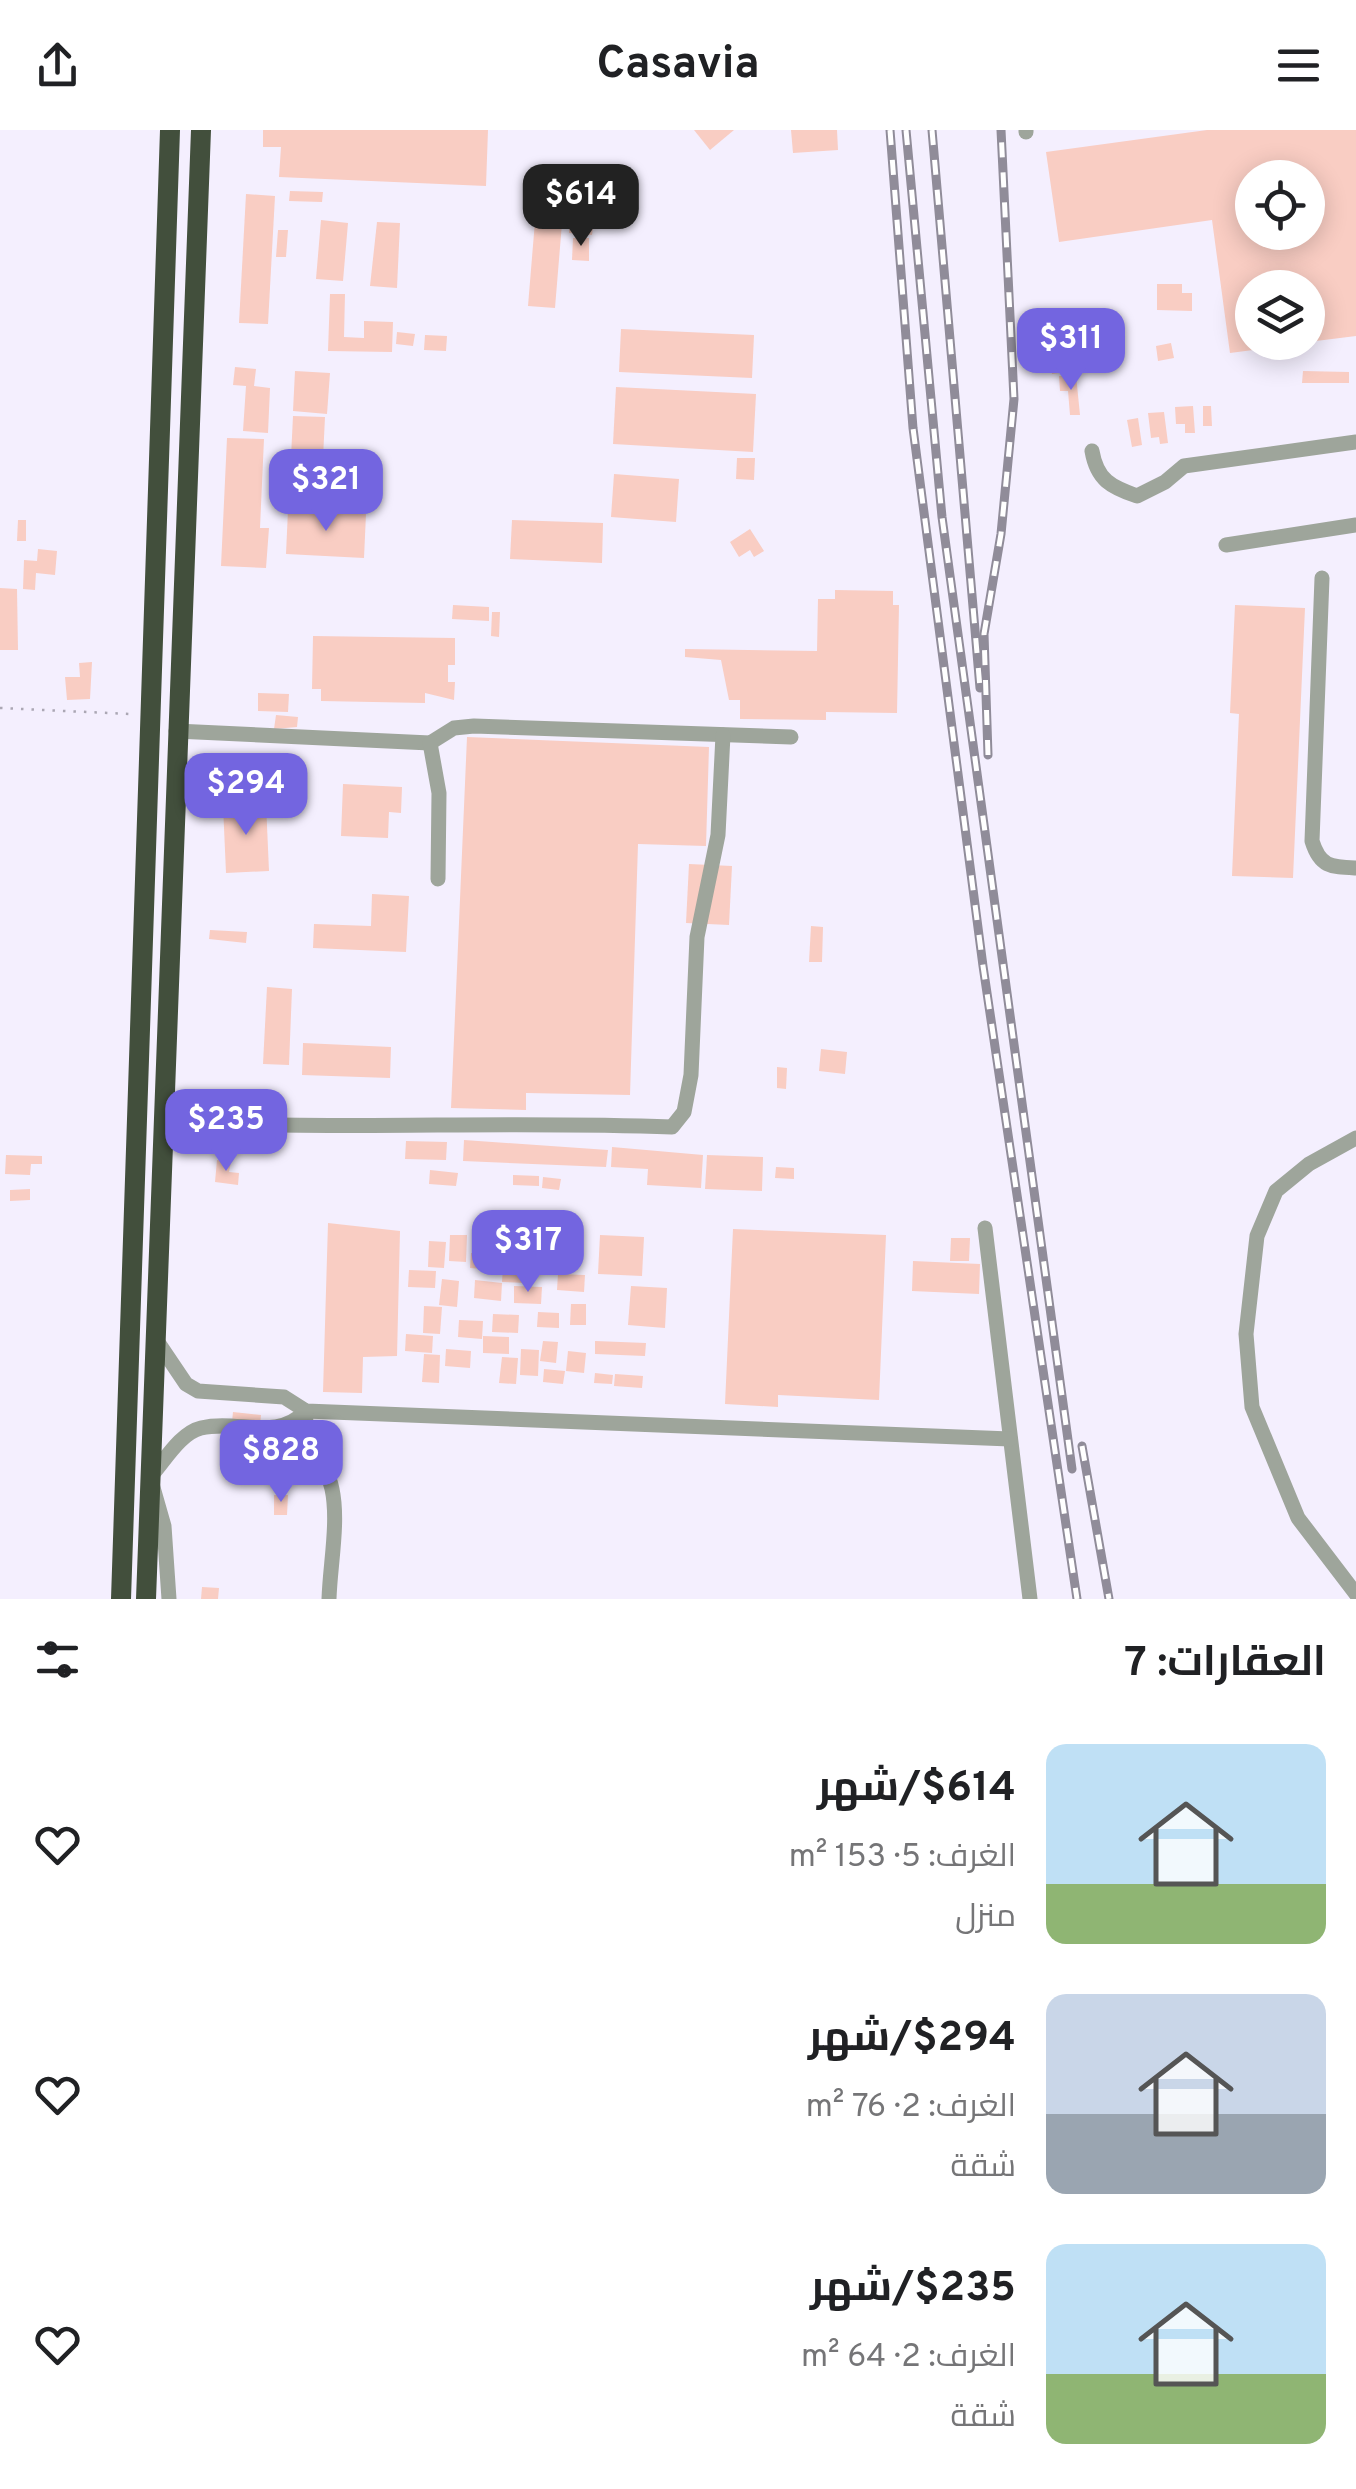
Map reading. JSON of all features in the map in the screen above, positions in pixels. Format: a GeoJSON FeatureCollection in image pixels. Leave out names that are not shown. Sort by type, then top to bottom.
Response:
{"type":"FeatureCollection","features":[{"type":"Feature","properties":{"kind":"highway"},"geometry":{"type":"LineString","coordinates":[[122,1599],[170,130]]}},
{"type":"Feature","properties":{"kind":"highway"},"geometry":{"type":"LineString","coordinates":[[146,1599],[201,130]]}},
{"type":"Feature","properties":{"kind":"lane"},"geometry":{"type":"LineString","coordinates":[[1092,451],[1094,467],[1109,486],[1137,496],[1166,482],[1184,466],[1356,442]]}},
{"type":"Feature","properties":{"kind":"lane"},"geometry":{"type":"LineString","coordinates":[[1226,545],[1356,525]]}},
{"type":"Feature","properties":{"kind":"lane"},"geometry":{"type":"LineString","coordinates":[[1322,578],[1312,842],[1318,860],[1327,866],[1356,868]]}},
{"type":"Feature","properties":{"kind":"lane"},"geometry":{"type":"LineString","coordinates":[[176,731],[430,743],[454,728],[474,726],[790,738]]}},
{"type":"Feature","properties":{"kind":"lane"},"geometry":{"type":"LineString","coordinates":[[163,1121],[414,1128],[554,1122],[672,1127],[684,1112],[691,1075],[697,936],[718,836],[723,735]]}},
{"type":"Feature","properties":{"kind":"lane"},"geometry":{"type":"LineString","coordinates":[[430,743],[439,792],[438,879]]}},
{"type":"Feature","properties":{"kind":"lane"},"geometry":{"type":"LineString","coordinates":[[1356,1138],[1309,1164],[1276,1191],[1257,1236],[1246,1334],[1252,1407],[1298,1518],[1337,1575],[1356,1594]]}},
{"type":"Feature","properties":{"kind":"lane"},"geometry":{"type":"LineString","coordinates":[[984,1228],[1030,1599]]}},
{"type":"Feature","properties":{"kind":"lane"},"geometry":{"type":"LineString","coordinates":[[155,1338],[186,1384],[198,1391],[284,1397],[306,1411],[1010,1439]]}},
{"type":"Feature","properties":{"kind":"lane"},"geometry":{"type":"LineString","coordinates":[[170,1599],[164,1526],[150,1477],[180,1442],[202,1428],[282,1428],[306,1411]]}},
{"type":"Feature","properties":{"kind":"lane"},"geometry":{"type":"LineString","coordinates":[[306,1411],[304,1439],[310,1455],[326,1473],[332,1492],[330,1599]]}},
{"type":"Feature","properties":{"kind":"path"},"geometry":{"type":"LineString","coordinates":[[0,708],[152,714]]}},
{"type":"Feature","properties":{"kind":"building"},"geometry":{"type":"Polygon","coordinates":[[[263,130],[488,130],[486,186],[279,177],[281,147],[263,147],[263,130]]]}},
{"type":"Feature","properties":{"kind":"building"},"geometry":{"type":"Polygon","coordinates":[[[694,130],[734,130],[710,150],[694,130]]]}},
{"type":"Feature","properties":{"kind":"building"},"geometry":{"type":"Polygon","coordinates":[[[791,130],[837,130],[838,150],[793,153],[791,130]]]}},
{"type":"Feature","properties":{"kind":"building"},"geometry":{"type":"Polygon","coordinates":[[[1207,130],[1356,130],[1356,336],[1325,340],[1325,270],[1235,270],[1235,352],[1230,353],[1212,220],[1059,242],[1046,152],[1207,130]]]}},
{"type":"Feature","properties":{"kind":"building"},"geometry":{"type":"Polygon","coordinates":[[[290,191],[323,192],[322,202],[289,201],[290,191]]]}},
{"type":"Feature","properties":{"kind":"building"},"geometry":{"type":"Polygon","coordinates":[[[246,194],[275,196],[268,324],[239,323],[246,194]]]}},
{"type":"Feature","properties":{"kind":"building"},"geometry":{"type":"Polygon","coordinates":[[[321,220],[348,223],[343,281],[316,279],[321,220]]]}},
{"type":"Feature","properties":{"kind":"building"},"geometry":{"type":"Polygon","coordinates":[[[535,221],[562,223],[555,308],[528,306],[535,221]]]}},
{"type":"Feature","properties":{"kind":"building"},"geometry":{"type":"Polygon","coordinates":[[[377,222],[400,223],[397,288],[370,286],[377,222]]]}},
{"type":"Feature","properties":{"kind":"building"},"geometry":{"type":"Polygon","coordinates":[[[569,225],[593,228],[592,235],[569,233],[569,225]]]}},
{"type":"Feature","properties":{"kind":"building"},"geometry":{"type":"Polygon","coordinates":[[[278,230],[288,230],[286,257],[276,257],[278,230]]]}},
{"type":"Feature","properties":{"kind":"building"},"geometry":{"type":"Polygon","coordinates":[[[573,238],[589,238],[589,261],[572,260],[573,238]]]}},
{"type":"Feature","properties":{"kind":"building"},"geometry":{"type":"Polygon","coordinates":[[[1157,284],[1182,284],[1182,293],[1192,293],[1192,311],[1157,310],[1157,284]]]}},
{"type":"Feature","properties":{"kind":"building"},"geometry":{"type":"Polygon","coordinates":[[[330,294],[345,294],[344,337],[364,338],[364,321],[393,322],[392,352],[328,351],[330,294]]]}},
{"type":"Feature","properties":{"kind":"building"},"geometry":{"type":"Polygon","coordinates":[[[1067,320],[1073,371],[1052,374],[1047,322],[1067,320]]]}},
{"type":"Feature","properties":{"kind":"building"},"geometry":{"type":"Polygon","coordinates":[[[621,329],[754,335],[752,378],[619,372],[621,329]]]}},
{"type":"Feature","properties":{"kind":"building"},"geometry":{"type":"Polygon","coordinates":[[[397,332],[415,334],[413,346],[396,344],[397,332]]]}},
{"type":"Feature","properties":{"kind":"building"},"geometry":{"type":"Polygon","coordinates":[[[425,335],[447,336],[446,351],[424,350],[425,335]]]}},
{"type":"Feature","properties":{"kind":"building"},"geometry":{"type":"Polygon","coordinates":[[[1171,343],[1174,358],[1158,361],[1156,346],[1171,343]]]}},
{"type":"Feature","properties":{"kind":"building"},"geometry":{"type":"Polygon","coordinates":[[[1093,351],[1109,351],[1109,366],[1093,367],[1093,351]]]}},
{"type":"Feature","properties":{"kind":"building"},"geometry":{"type":"Polygon","coordinates":[[[235,367],[256,369],[254,386],[270,388],[268,433],[243,431],[246,386],[233,385],[235,367]]]}},
{"type":"Feature","properties":{"kind":"building"},"geometry":{"type":"Polygon","coordinates":[[[295,371],[330,373],[327,414],[293,411],[295,371]]]}},
{"type":"Feature","properties":{"kind":"building"},"geometry":{"type":"Polygon","coordinates":[[[1303,371],[1349,372],[1349,383],[1302,383],[1303,371]]]}},
{"type":"Feature","properties":{"kind":"building"},"geometry":{"type":"Polygon","coordinates":[[[1076,375],[1080,415],[1070,415],[1068,391],[1060,391],[1059,376],[1076,375]]]}},
{"type":"Feature","properties":{"kind":"building"},"geometry":{"type":"Polygon","coordinates":[[[616,387],[756,394],[753,452],[613,444],[616,387]]]}},
{"type":"Feature","properties":{"kind":"building"},"geometry":{"type":"Polygon","coordinates":[[[1193,406],[1195,433],[1185,433],[1185,424],[1176,424],[1175,407],[1193,406]]]}},
{"type":"Feature","properties":{"kind":"building"},"geometry":{"type":"Polygon","coordinates":[[[1203,406],[1211,406],[1212,426],[1203,426],[1203,406]]]}},
{"type":"Feature","properties":{"kind":"building"},"geometry":{"type":"Polygon","coordinates":[[[1164,412],[1168,443],[1160,444],[1159,437],[1151,438],[1148,413],[1164,412]]]}},
{"type":"Feature","properties":{"kind":"building"},"geometry":{"type":"Polygon","coordinates":[[[293,416],[325,417],[323,458],[291,457],[293,416]]]}},
{"type":"Feature","properties":{"kind":"building"},"geometry":{"type":"Polygon","coordinates":[[[1138,418],[1142,445],[1132,447],[1127,420],[1138,418]]]}},
{"type":"Feature","properties":{"kind":"building"},"geometry":{"type":"Polygon","coordinates":[[[227,438],[264,439],[260,528],[269,528],[266,568],[221,566],[227,438]]]}},
{"type":"Feature","properties":{"kind":"building"},"geometry":{"type":"Polygon","coordinates":[[[737,458],[755,458],[754,480],[736,479],[737,458]]]}},
{"type":"Feature","properties":{"kind":"building"},"geometry":{"type":"Polygon","coordinates":[[[291,463],[370,466],[369,506],[290,503],[291,463]]]}},
{"type":"Feature","properties":{"kind":"building"},"geometry":{"type":"Polygon","coordinates":[[[614,474],[679,479],[676,522],[611,517],[614,474]]]}},
{"type":"Feature","properties":{"kind":"building"},"geometry":{"type":"Polygon","coordinates":[[[288,510],[366,514],[364,558],[286,554],[288,510]]]}},
{"type":"Feature","properties":{"kind":"building"},"geometry":{"type":"Polygon","coordinates":[[[18,520],[26,520],[26,541],[17,541],[18,520]]]}},
{"type":"Feature","properties":{"kind":"building"},"geometry":{"type":"Polygon","coordinates":[[[512,520],[603,523],[602,563],[510,559],[512,520]]]}},
{"type":"Feature","properties":{"kind":"building"},"geometry":{"type":"Polygon","coordinates":[[[750,529],[764,551],[754,557],[750,550],[739,557],[730,542],[750,529]]]}},
{"type":"Feature","properties":{"kind":"building"},"geometry":{"type":"Polygon","coordinates":[[[38,549],[57,551],[55,575],[36,573],[35,590],[23,589],[24,560],[37,561],[38,549]]]}},
{"type":"Feature","properties":{"kind":"building"},"geometry":{"type":"Polygon","coordinates":[[[0,588],[17,589],[18,650],[0,650],[0,588]]]}},
{"type":"Feature","properties":{"kind":"building"},"geometry":{"type":"Polygon","coordinates":[[[835,590],[893,591],[893,605],[899,605],[897,713],[826,712],[826,720],[740,719],[740,700],[729,700],[721,660],[685,657],[685,649],[817,651],[818,599],[835,599],[835,590]]]}},
{"type":"Feature","properties":{"kind":"building"},"geometry":{"type":"Polygon","coordinates":[[[453,605],[489,607],[489,621],[452,619],[453,605]]]}},
{"type":"Feature","properties":{"kind":"building"},"geometry":{"type":"Polygon","coordinates":[[[1235,605],[1305,608],[1293,878],[1232,876],[1239,714],[1230,713],[1235,605]]]}},
{"type":"Feature","properties":{"kind":"building"},"geometry":{"type":"Polygon","coordinates":[[[492,612],[500,612],[499,637],[491,636],[492,612]]]}},
{"type":"Feature","properties":{"kind":"building"},"geometry":{"type":"Polygon","coordinates":[[[313,636],[455,638],[455,665],[448,665],[448,682],[455,682],[454,700],[425,693],[425,703],[321,701],[321,689],[312,689],[313,636]]]}},
{"type":"Feature","properties":{"kind":"building"},"geometry":{"type":"Polygon","coordinates":[[[92,662],[90,699],[67,700],[65,677],[80,677],[79,663],[92,662]]]}},
{"type":"Feature","properties":{"kind":"building"},"geometry":{"type":"Polygon","coordinates":[[[258,693],[289,694],[288,712],[258,711],[258,693]]]}},
{"type":"Feature","properties":{"kind":"building"},"geometry":{"type":"Polygon","coordinates":[[[276,715],[298,717],[297,727],[274,729],[276,715]]]}},
{"type":"Feature","properties":{"kind":"building"},"geometry":{"type":"Polygon","coordinates":[[[467,737],[709,747],[706,846],[638,844],[630,1095],[526,1093],[526,1110],[451,1108],[467,737]]]}},
{"type":"Feature","properties":{"kind":"building"},"geometry":{"type":"Polygon","coordinates":[[[343,784],[402,787],[401,813],[389,812],[388,838],[341,836],[343,784]]]}},
{"type":"Feature","properties":{"kind":"building"},"geometry":{"type":"Polygon","coordinates":[[[266,803],[269,871],[226,873],[223,805],[266,803]]]}},
{"type":"Feature","properties":{"kind":"building"},"geometry":{"type":"Polygon","coordinates":[[[689,864],[732,866],[729,925],[686,923],[689,864]]]}},
{"type":"Feature","properties":{"kind":"building"},"geometry":{"type":"Polygon","coordinates":[[[372,894],[409,896],[406,952],[313,948],[314,924],[371,926],[372,894]]]}},
{"type":"Feature","properties":{"kind":"building"},"geometry":{"type":"Polygon","coordinates":[[[811,926],[823,927],[822,962],[809,962],[811,926]]]}},
{"type":"Feature","properties":{"kind":"building"},"geometry":{"type":"Polygon","coordinates":[[[210,930],[247,932],[246,943],[209,939],[210,930]]]}},
{"type":"Feature","properties":{"kind":"building"},"geometry":{"type":"Polygon","coordinates":[[[267,987],[292,989],[289,1065],[263,1064],[267,987]]]}},
{"type":"Feature","properties":{"kind":"building"},"geometry":{"type":"Polygon","coordinates":[[[303,1043],[391,1047],[390,1078],[302,1075],[303,1043]]]}},
{"type":"Feature","properties":{"kind":"building"},"geometry":{"type":"Polygon","coordinates":[[[821,1049],[847,1052],[845,1074],[819,1071],[821,1049]]]}},
{"type":"Feature","properties":{"kind":"building"},"geometry":{"type":"Polygon","coordinates":[[[777,1067],[787,1068],[786,1089],[777,1088],[777,1067]]]}},
{"type":"Feature","properties":{"kind":"building"},"geometry":{"type":"Polygon","coordinates":[[[464,1140],[608,1150],[606,1167],[463,1161],[464,1140]]]}},
{"type":"Feature","properties":{"kind":"building"},"geometry":{"type":"Polygon","coordinates":[[[406,1141],[447,1142],[446,1160],[405,1159],[406,1141]]]}},
{"type":"Feature","properties":{"kind":"building"},"geometry":{"type":"Polygon","coordinates":[[[612,1147],[703,1155],[701,1188],[647,1185],[648,1169],[611,1167],[612,1147]]]}},
{"type":"Feature","properties":{"kind":"building"},"geometry":{"type":"Polygon","coordinates":[[[6,1155],[42,1156],[42,1164],[31,1164],[30,1175],[5,1174],[6,1155]]]}},
{"type":"Feature","properties":{"kind":"building"},"geometry":{"type":"Polygon","coordinates":[[[707,1155],[763,1157],[762,1191],[705,1189],[707,1155]]]}},
{"type":"Feature","properties":{"kind":"building"},"geometry":{"type":"Polygon","coordinates":[[[217,1160],[231,1162],[229,1172],[239,1173],[238,1185],[215,1182],[217,1160]]]}},
{"type":"Feature","properties":{"kind":"building"},"geometry":{"type":"Polygon","coordinates":[[[776,1167],[794,1168],[794,1179],[775,1178],[776,1167]]]}},
{"type":"Feature","properties":{"kind":"building"},"geometry":{"type":"Polygon","coordinates":[[[430,1170],[458,1173],[456,1186],[429,1184],[430,1170]]]}},
{"type":"Feature","properties":{"kind":"building"},"geometry":{"type":"Polygon","coordinates":[[[513,1175],[539,1176],[539,1186],[513,1185],[513,1175]]]}},
{"type":"Feature","properties":{"kind":"building"},"geometry":{"type":"Polygon","coordinates":[[[543,1177],[561,1179],[559,1190],[542,1188],[543,1177]]]}},
{"type":"Feature","properties":{"kind":"building"},"geometry":{"type":"Polygon","coordinates":[[[30,1189],[30,1200],[10,1201],[10,1190],[30,1189]]]}},
{"type":"Feature","properties":{"kind":"building"},"geometry":{"type":"Polygon","coordinates":[[[328,1223],[400,1231],[397,1356],[363,1357],[362,1393],[323,1392],[328,1223]]]}},
{"type":"Feature","properties":{"kind":"building"},"geometry":{"type":"Polygon","coordinates":[[[733,1229],[886,1235],[879,1400],[778,1395],[778,1407],[725,1404],[733,1229]]]}},
{"type":"Feature","properties":{"kind":"building"},"geometry":{"type":"Polygon","coordinates":[[[450,1235],[467,1235],[466,1262],[449,1261],[450,1235]]]}},
{"type":"Feature","properties":{"kind":"building"},"geometry":{"type":"Polygon","coordinates":[[[600,1235],[644,1237],[642,1276],[598,1274],[600,1235]]]}},
{"type":"Feature","properties":{"kind":"building"},"geometry":{"type":"Polygon","coordinates":[[[524,1237],[541,1238],[540,1265],[523,1264],[524,1237]]]}},
{"type":"Feature","properties":{"kind":"building"},"geometry":{"type":"Polygon","coordinates":[[[951,1238],[970,1238],[969,1261],[950,1261],[951,1238]]]}},
{"type":"Feature","properties":{"kind":"building"},"geometry":{"type":"Polygon","coordinates":[[[429,1241],[446,1242],[444,1268],[428,1267],[429,1241]]]}},
{"type":"Feature","properties":{"kind":"building"},"geometry":{"type":"Polygon","coordinates":[[[471,1253],[498,1254],[497,1270],[470,1268],[471,1253]]]}},
{"type":"Feature","properties":{"kind":"building"},"geometry":{"type":"Polygon","coordinates":[[[544,1254],[571,1255],[570,1271],[543,1270],[544,1254]]]}},
{"type":"Feature","properties":{"kind":"building"},"geometry":{"type":"Polygon","coordinates":[[[913,1261],[980,1264],[979,1294],[912,1291],[913,1261]]]}},
{"type":"Feature","properties":{"kind":"building"},"geometry":{"type":"Polygon","coordinates":[[[503,1266],[528,1267],[527,1283],[502,1282],[503,1266]]]}},
{"type":"Feature","properties":{"kind":"building"},"geometry":{"type":"Polygon","coordinates":[[[409,1270],[436,1271],[435,1288],[408,1287],[409,1270]]]}},
{"type":"Feature","properties":{"kind":"building"},"geometry":{"type":"Polygon","coordinates":[[[558,1274],[585,1275],[584,1292],[557,1290],[558,1274]]]}},
{"type":"Feature","properties":{"kind":"building"},"geometry":{"type":"Polygon","coordinates":[[[442,1279],[459,1281],[457,1307],[439,1305],[442,1279]]]}},
{"type":"Feature","properties":{"kind":"building"},"geometry":{"type":"Polygon","coordinates":[[[475,1280],[502,1283],[501,1301],[474,1298],[475,1280]]]}},
{"type":"Feature","properties":{"kind":"building"},"geometry":{"type":"Polygon","coordinates":[[[514,1286],[542,1287],[541,1304],[514,1303],[514,1286]]]}},
{"type":"Feature","properties":{"kind":"building"},"geometry":{"type":"Polygon","coordinates":[[[631,1286],[667,1288],[665,1328],[628,1325],[631,1286]]]}},
{"type":"Feature","properties":{"kind":"building"},"geometry":{"type":"Polygon","coordinates":[[[571,1304],[586,1304],[586,1325],[570,1325],[571,1304]]]}},
{"type":"Feature","properties":{"kind":"building"},"geometry":{"type":"Polygon","coordinates":[[[424,1306],[442,1307],[440,1334],[423,1333],[424,1306]]]}},
{"type":"Feature","properties":{"kind":"building"},"geometry":{"type":"Polygon","coordinates":[[[538,1312],[559,1313],[559,1328],[537,1327],[538,1312]]]}},
{"type":"Feature","properties":{"kind":"building"},"geometry":{"type":"Polygon","coordinates":[[[493,1314],[519,1315],[518,1333],[492,1332],[493,1314]]]}},
{"type":"Feature","properties":{"kind":"building"},"geometry":{"type":"Polygon","coordinates":[[[459,1320],[483,1321],[482,1339],[458,1337],[459,1320]]]}},
{"type":"Feature","properties":{"kind":"building"},"geometry":{"type":"Polygon","coordinates":[[[406,1334],[433,1336],[432,1353],[405,1351],[406,1334]]]}},
{"type":"Feature","properties":{"kind":"building"},"geometry":{"type":"Polygon","coordinates":[[[483,1336],[509,1337],[509,1354],[483,1353],[483,1336]]]}},
{"type":"Feature","properties":{"kind":"building"},"geometry":{"type":"Polygon","coordinates":[[[543,1341],[558,1342],[556,1363],[540,1361],[543,1341]]]}},
{"type":"Feature","properties":{"kind":"building"},"geometry":{"type":"Polygon","coordinates":[[[595,1341],[646,1343],[645,1356],[595,1354],[595,1341]]]}},
{"type":"Feature","properties":{"kind":"building"},"geometry":{"type":"Polygon","coordinates":[[[446,1349],[471,1351],[470,1368],[445,1366],[446,1349]]]}},
{"type":"Feature","properties":{"kind":"building"},"geometry":{"type":"Polygon","coordinates":[[[521,1349],[539,1350],[538,1376],[520,1375],[521,1349]]]}},
{"type":"Feature","properties":{"kind":"building"},"geometry":{"type":"Polygon","coordinates":[[[568,1351],[586,1353],[584,1373],[566,1371],[568,1351]]]}},
{"type":"Feature","properties":{"kind":"building"},"geometry":{"type":"Polygon","coordinates":[[[424,1354],[440,1355],[439,1383],[422,1382],[424,1354]]]}},
{"type":"Feature","properties":{"kind":"building"},"geometry":{"type":"Polygon","coordinates":[[[502,1357],[518,1358],[516,1384],[499,1383],[502,1357]]]}},
{"type":"Feature","properties":{"kind":"building"},"geometry":{"type":"Polygon","coordinates":[[[544,1369],[565,1371],[563,1384],[543,1382],[544,1369]]]}},
{"type":"Feature","properties":{"kind":"building"},"geometry":{"type":"Polygon","coordinates":[[[595,1373],[613,1375],[612,1384],[594,1383],[595,1373]]]}},
{"type":"Feature","properties":{"kind":"building"},"geometry":{"type":"Polygon","coordinates":[[[615,1374],[643,1376],[642,1388],[614,1386],[615,1374]]]}},
{"type":"Feature","properties":{"kind":"building"},"geometry":{"type":"Polygon","coordinates":[[[233,1412],[261,1415],[260,1425],[232,1422],[233,1412]]]}},
{"type":"Feature","properties":{"kind":"building"},"geometry":{"type":"Polygon","coordinates":[[[274,1495],[288,1495],[287,1515],[274,1515],[274,1495]]]}},
{"type":"Feature","properties":{"kind":"building"},"geometry":{"type":"Polygon","coordinates":[[[202,1587],[219,1588],[218,1599],[201,1599],[202,1587]]]}},
{"type":"Feature","properties":{"kind":"railway"},"geometry":{"type":"LineString","coordinates":[[890,130],[913,428],[983,966],[1077,1599]]}},
{"type":"Feature","properties":{"kind":"railway"},"geometry":{"type":"LineString","coordinates":[[906,130],[942,517],[1072,1469]]}},
{"type":"Feature","properties":{"kind":"railway"},"geometry":{"type":"LineString","coordinates":[[932,130],[980,688]]}},
{"type":"Feature","properties":{"kind":"railway"},"geometry":{"type":"LineString","coordinates":[[988,755],[984,634],[1001,534],[1014,399],[1001,130]]}},
{"type":"Feature","properties":{"kind":"railway"},"geometry":{"type":"LineString","coordinates":[[1082,1446],[1109,1599]]}}]}
